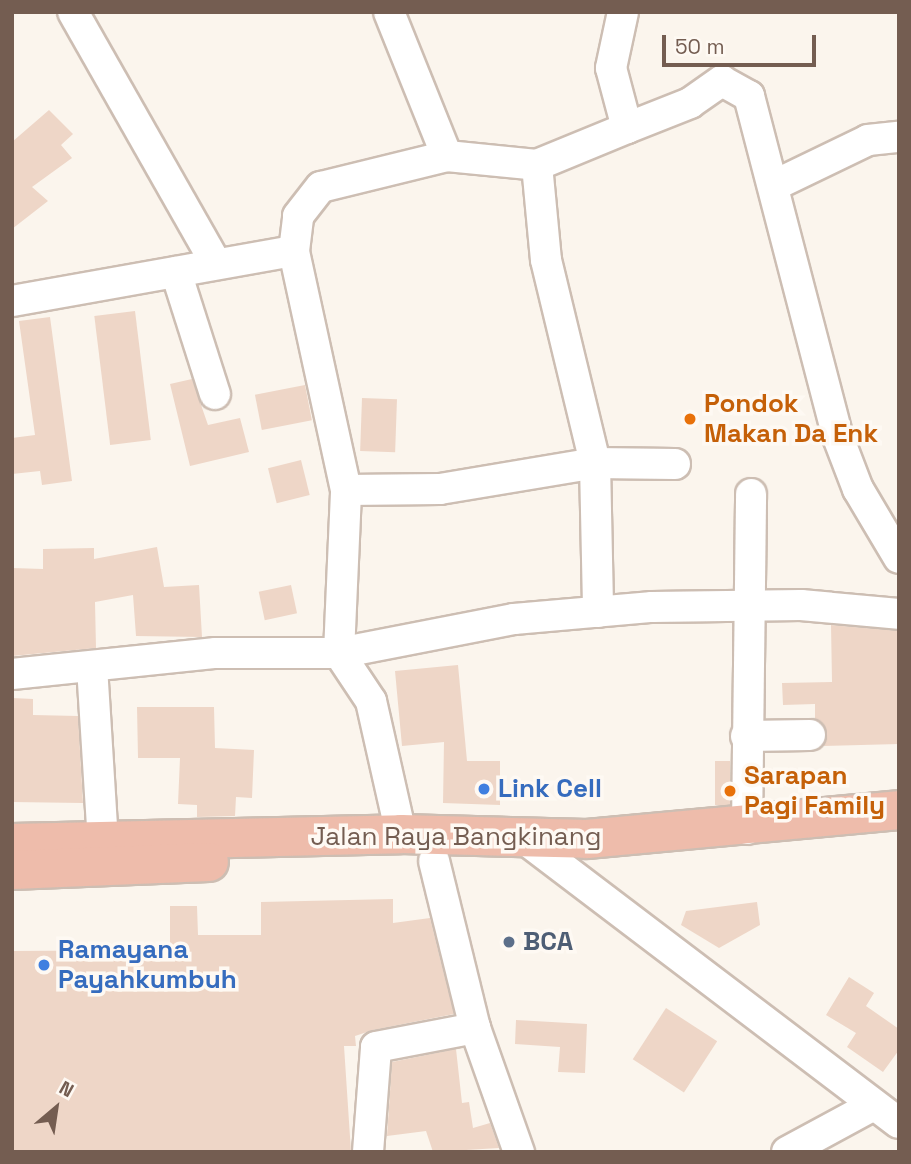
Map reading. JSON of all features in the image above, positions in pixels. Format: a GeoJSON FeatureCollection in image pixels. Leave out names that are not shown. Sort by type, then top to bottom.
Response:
{"type":"FeatureCollection","features":[{"type":"Feature","properties":{"kind":"highway","name":"Jalan Raya Bangkinang"},"geometry":{"type":"LineString","coordinates":[[12,843],[103,840],[434,861],[747,829],[899,810]]}},
{"type":"Feature","properties":{"kind":"highway","name":"Jalan Raya Bangkinang"},"geometry":{"type":"LineString","coordinates":[[12,870],[401,834],[537,850],[899,825]]}},
{"type":"Feature","properties":{"kind":"street"},"geometry":{"type":"LineString","coordinates":[[73,12],[215,262]]}},
{"type":"Feature","properties":{"kind":"street"},"geometry":{"type":"LineString","coordinates":[[389,12],[447,156]]}},
{"type":"Feature","properties":{"kind":"street"},"geometry":{"type":"LineString","coordinates":[[623,12],[611,68],[627,128]]}},
{"type":"Feature","properties":{"kind":"street"},"geometry":{"type":"LineString","coordinates":[[401,834],[371,701],[339,653],[346,490],[294,251],[298,216],[321,187],[447,156],[537,164],[690,103],[722,81],[734,82],[749,96],[775,185],[838,437],[858,489],[899,558]]}},
{"type":"Feature","properties":{"kind":"street"},"geometry":{"type":"LineString","coordinates":[[775,185],[868,140],[899,137]]}},
{"type":"Feature","properties":{"kind":"street"},"geometry":{"type":"LineString","coordinates":[[537,164],[546,260],[595,463],[598,612]]}},
{"type":"Feature","properties":{"kind":"street"},"geometry":{"type":"LineString","coordinates":[[12,301],[176,272],[215,262],[294,251]]}},
{"type":"Feature","properties":{"kind":"street"},"geometry":{"type":"LineString","coordinates":[[176,272],[215,394]]}},
{"type":"Feature","properties":{"kind":"street"},"geometry":{"type":"LineString","coordinates":[[346,490],[440,489],[595,463],[675,464]]}},
{"type":"Feature","properties":{"kind":"street"},"geometry":{"type":"LineString","coordinates":[[747,829],[746,736],[751,494]]}},
{"type":"Feature","properties":{"kind":"street"},"geometry":{"type":"LineString","coordinates":[[12,674],[216,653],[339,653],[514,619],[598,612],[748,606],[899,614]]}},
{"type":"Feature","properties":{"kind":"street"},"geometry":{"type":"LineString","coordinates":[[92,667],[103,840]]}},
{"type":"Feature","properties":{"kind":"street"},"geometry":{"type":"LineString","coordinates":[[746,736],[810,735]]}},
{"type":"Feature","properties":{"kind":"street"},"geometry":{"type":"LineString","coordinates":[[537,850],[899,1124]]}},
{"type":"Feature","properties":{"kind":"street"},"geometry":{"type":"LineString","coordinates":[[434,861],[475,1028],[519,1152]]}},
{"type":"Feature","properties":{"kind":"street"},"geometry":{"type":"LineString","coordinates":[[368,1152],[376,1047],[475,1028]]}},
{"type":"Feature","properties":{"kind":"street"},"geometry":{"type":"LineString","coordinates":[[787,1152],[874,1105]]}},
{"type":"Feature","properties":{"kind":"building"},"geometry":{"type":"Polygon","coordinates":[[[49,110],[73,134],[61,145],[72,158],[32,187],[48,201],[12,229],[12,142],[49,110]]]}},
{"type":"Feature","properties":{"kind":"building"},"geometry":{"type":"Polygon","coordinates":[[[135,311],[151,440],[110,445],[94,316],[135,311]]]}},
{"type":"Feature","properties":{"kind":"building"},"geometry":{"type":"Polygon","coordinates":[[[50,317],[72,481],[42,485],[40,471],[12,474],[12,438],[35,435],[19,321],[50,317]]]}},
{"type":"Feature","properties":{"kind":"building"},"geometry":{"type":"Polygon","coordinates":[[[192,379],[208,425],[240,418],[249,452],[190,466],[170,384],[192,379]]]}},
{"type":"Feature","properties":{"kind":"building"},"geometry":{"type":"Polygon","coordinates":[[[305,385],[312,420],[262,430],[255,395],[305,385]]]}},
{"type":"Feature","properties":{"kind":"building"},"geometry":{"type":"Polygon","coordinates":[[[362,398],[397,399],[395,452],[360,451],[362,398]]]}},
{"type":"Feature","properties":{"kind":"building"},"geometry":{"type":"Polygon","coordinates":[[[301,460],[310,495],[277,503],[268,468],[301,460]]]}},
{"type":"Feature","properties":{"kind":"building"},"geometry":{"type":"Polygon","coordinates":[[[157,547],[164,587],[199,585],[202,637],[136,636],[133,595],[95,602],[96,648],[12,656],[12,568],[43,569],[43,549],[94,548],[94,559],[157,547]]]}},
{"type":"Feature","properties":{"kind":"building"},"geometry":{"type":"Polygon","coordinates":[[[291,585],[297,613],[265,620],[259,592],[291,585]]]}},
{"type":"Feature","properties":{"kind":"building"},"geometry":{"type":"Polygon","coordinates":[[[831,625],[899,631],[899,744],[823,746],[827,734],[815,719],[815,704],[783,705],[782,683],[832,682],[831,625]]]}},
{"type":"Feature","properties":{"kind":"building"},"geometry":{"type":"Polygon","coordinates":[[[458,665],[467,761],[500,761],[500,805],[443,803],[444,742],[402,746],[395,671],[458,665]]]}},
{"type":"Feature","properties":{"kind":"building"},"geometry":{"type":"Polygon","coordinates":[[[12,698],[33,699],[33,715],[78,716],[83,803],[12,802],[12,698]]]}},
{"type":"Feature","properties":{"kind":"building"},"geometry":{"type":"Polygon","coordinates":[[[137,707],[214,707],[215,748],[254,750],[252,798],[236,797],[235,816],[197,817],[197,805],[178,804],[180,758],[138,758],[137,707]]]}},
{"type":"Feature","properties":{"kind":"building"},"geometry":{"type":"Polygon","coordinates":[[[715,761],[730,761],[730,805],[715,805],[715,761]]]}},
{"type":"Feature","properties":{"kind":"building"},"geometry":{"type":"Polygon","coordinates":[[[393,899],[393,923],[430,918],[454,1014],[373,1030],[355,1036],[356,1046],[344,1046],[351,1152],[12,1152],[13,951],[170,950],[170,906],[197,906],[198,935],[261,935],[261,902],[393,899]]]}},
{"type":"Feature","properties":{"kind":"building"},"geometry":{"type":"Polygon","coordinates":[[[757,902],[760,925],[719,948],[681,925],[686,911],[757,902]]]}},
{"type":"Feature","properties":{"kind":"building"},"geometry":{"type":"Polygon","coordinates":[[[849,977],[874,993],[866,1006],[899,1029],[899,1050],[883,1072],[847,1047],[856,1033],[826,1015],[849,977]]]}},
{"type":"Feature","properties":{"kind":"building"},"geometry":{"type":"Polygon","coordinates":[[[666,1008],[717,1041],[684,1092],[633,1059],[666,1008]]]}},
{"type":"Feature","properties":{"kind":"building"},"geometry":{"type":"Polygon","coordinates":[[[516,1020],[587,1024],[585,1073],[558,1072],[560,1047],[515,1044],[516,1020]]]}},
{"type":"Feature","properties":{"kind":"building"},"geometry":{"type":"Polygon","coordinates":[[[456,1049],[462,1103],[469,1102],[473,1128],[490,1123],[499,1148],[433,1152],[426,1131],[387,1136],[392,1062],[456,1049]]]}},
{"type":"Feature","properties":{"kind":"place","name":"Pondok Makan Da Enk"},"geometry":{"type":"Point","coordinates":[690,419]}},
{"type":"Feature","properties":{"kind":"place","name":"Link Cell"},"geometry":{"type":"Point","coordinates":[484,789]}},
{"type":"Feature","properties":{"kind":"place","name":"Sarapan Pagi Family"},"geometry":{"type":"Point","coordinates":[730,791]}},
{"type":"Feature","properties":{"kind":"place","name":"BCA"},"geometry":{"type":"Point","coordinates":[509,942]}},
{"type":"Feature","properties":{"kind":"place","name":"Ramayana Payahkumbuh"},"geometry":{"type":"Point","coordinates":[44,965]}}]}
